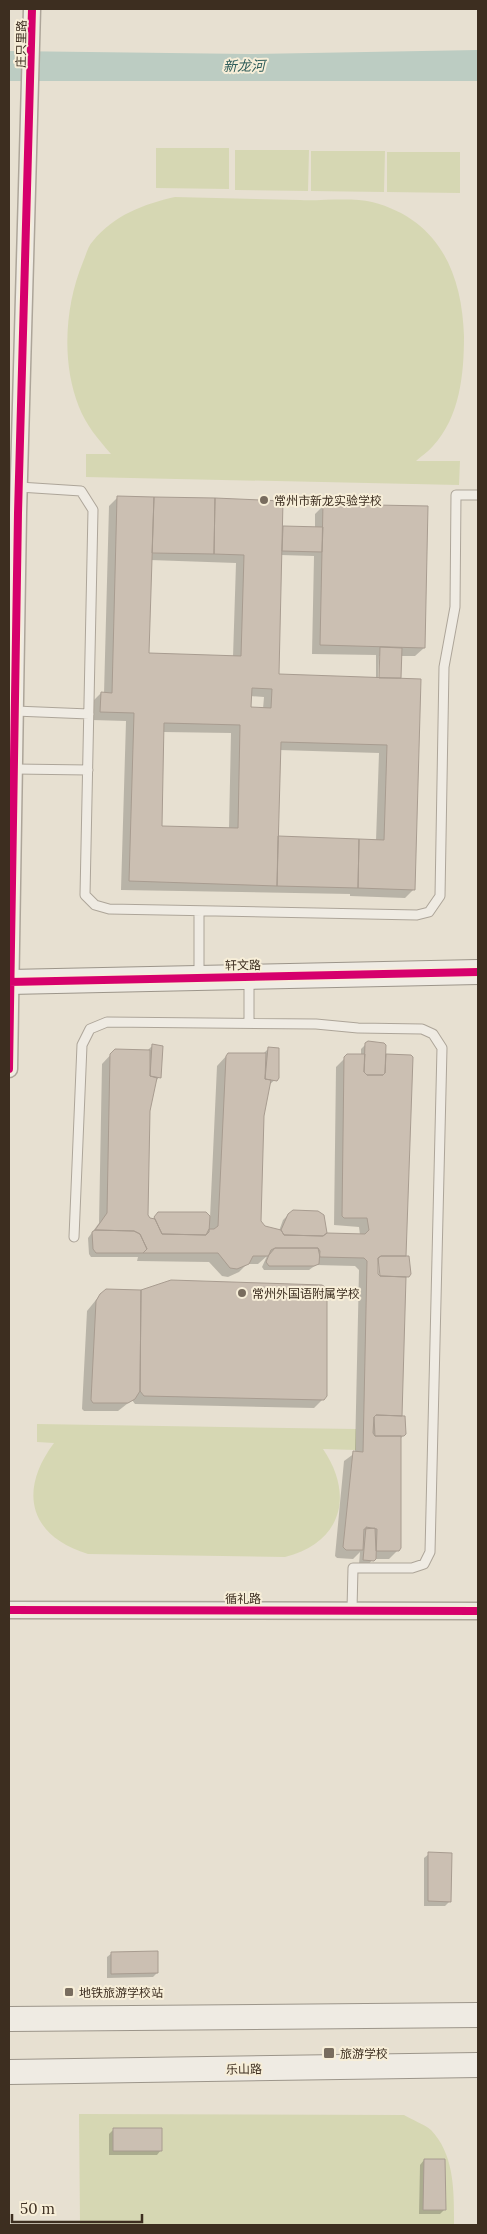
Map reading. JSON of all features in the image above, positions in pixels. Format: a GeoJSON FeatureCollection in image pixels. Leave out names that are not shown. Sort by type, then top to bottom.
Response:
{"type":"FeatureCollection","features":[{"type":"Feature","properties":{"kind":"main road","name":"轩文路"},"geometry":{"type":"LineString","coordinates":[[10,982],[478,972]]}},
{"type":"Feature","properties":{"kind":"main road"},"geometry":{"type":"LineString","coordinates":[[9,2019],[478,2015]]}},
{"type":"Feature","properties":{"kind":"main road","name":"乐山路"},"geometry":{"type":"LineString","coordinates":[[9,2072],[478,2065]]}},
{"type":"Feature","properties":{"kind":"street","name":"庄只里路"},"geometry":{"type":"LineString","coordinates":[[9,1069],[19,488],[32,9]]}},
{"type":"Feature","properties":{"kind":"street","name":"循礼路"},"geometry":{"type":"LineString","coordinates":[[9,1610],[478,1610]]}},
{"type":"Feature","properties":{"kind":"lane"},"geometry":{"type":"LineString","coordinates":[[19,488],[81,491],[93,510],[85,895],[95,906],[109,909],[417,916],[429,912],[440,896],[444,667],[455,607],[456,495],[478,495]]}},
{"type":"Feature","properties":{"kind":"lane"},"geometry":{"type":"LineString","coordinates":[[15,711],[89,714]]}},
{"type":"Feature","properties":{"kind":"lane"},"geometry":{"type":"LineString","coordinates":[[15,769],[88,770]]}},
{"type":"Feature","properties":{"kind":"lane"},"geometry":{"type":"LineString","coordinates":[[199,911],[199,978]]}},
{"type":"Feature","properties":{"kind":"lane"},"geometry":{"type":"LineString","coordinates":[[249,977],[249,1023]]}},
{"type":"Feature","properties":{"kind":"lane"},"geometry":{"type":"LineString","coordinates":[[74,1237],[82,1045],[90,1029],[107,1022],[249,1023],[422,1029],[433,1034],[442,1048],[430,1552],[424,1564],[412,1568],[353,1568],[352,1609]]}},
{"type":"Feature","properties":{"kind":"green space"},"geometry":{"type":"Polygon","coordinates":[[[156,148],[229,148],[229,189],[156,188],[156,148]]]}},
{"type":"Feature","properties":{"kind":"green space"},"geometry":{"type":"Polygon","coordinates":[[[235,150],[309,150],[308,191],[235,190],[235,150]]]}},
{"type":"Feature","properties":{"kind":"green space"},"geometry":{"type":"Polygon","coordinates":[[[311,151],[385,151],[384,192],[311,191],[311,151]]]}},
{"type":"Feature","properties":{"kind":"green space"},"geometry":{"type":"Polygon","coordinates":[[[387,152],[460,152],[460,193],[387,192],[387,152]]]}},
{"type":"Feature","properties":{"kind":"green space"},"geometry":{"type":"Polygon","coordinates":[[[175,197],[346,199],[372,202],[395,210],[414,221],[430,235],[442,251],[458,290],[464,336],[463,365],[459,394],[449,422],[433,446],[416,461],[460,461],[459,485],[86,477],[86,454],[111,454],[85,420],[73,390],[68,353],[68,334],[72,296],[77,279],[90,245],[110,224],[141,207],[175,197]]]}},
{"type":"Feature","properties":{"kind":"green space"},"geometry":{"type":"Polygon","coordinates":[[[37,1424],[356,1429],[356,1450],[323,1449],[333,1467],[340,1500],[337,1515],[330,1529],[319,1541],[304,1550],[285,1557],[88,1554],[68,1546],[53,1536],[42,1524],[35,1510],[33,1494],[36,1478],[43,1461],[54,1443],[37,1442],[37,1424]]]}},
{"type":"Feature","properties":{"kind":"green space"},"geometry":{"type":"Polygon","coordinates":[[[79,2114],[404,2115],[431,2130],[445,2151],[453,2187],[454,2225],[80,2225],[79,2114]]]}},
{"type":"Feature","properties":{"kind":"water","name":"新龙河"},"geometry":{"type":"Polygon","coordinates":[[[478,50],[478,81],[9,81],[9,51],[249,54],[478,50]]]}},
{"type":"Feature","properties":{"kind":"building"},"geometry":{"type":"Polygon","coordinates":[[[117,496],[154,497],[149,653],[241,656],[244,555],[214,554],[215,498],[283,501],[279,674],[421,679],[415,890],[358,888],[359,839],[384,840],[387,745],[281,742],[277,886],[129,881],[134,713],[100,712],[101,692],[112,693],[117,496]],[[252,688],[251,707],[271,708],[272,689],[252,688]],[[164,723],[162,826],[238,828],[240,725],[164,723]]]}},
{"type":"Feature","properties":{"kind":"building"},"geometry":{"type":"Polygon","coordinates":[[[154,497],[215,498],[214,554],[152,553],[154,497]]]}},
{"type":"Feature","properties":{"kind":"building"},"geometry":{"type":"Polygon","coordinates":[[[323,504],[428,506],[425,648],[320,645],[323,504]]]}},
{"type":"Feature","properties":{"kind":"building"},"geometry":{"type":"Polygon","coordinates":[[[283,526],[323,527],[322,552],[282,551],[283,526]]]}},
{"type":"Feature","properties":{"kind":"building"},"geometry":{"type":"Polygon","coordinates":[[[380,647],[402,648],[401,678],[379,678],[380,647]]]}},
{"type":"Feature","properties":{"kind":"building"},"geometry":{"type":"Polygon","coordinates":[[[278,836],[359,839],[358,888],[277,886],[278,836]]]}},
{"type":"Feature","properties":{"kind":"building"},"geometry":{"type":"Polygon","coordinates":[[[368,1041],[384,1043],[386,1045],[385,1073],[383,1075],[367,1075],[364,1072],[365,1043],[368,1041]]]}},
{"type":"Feature","properties":{"kind":"building"},"geometry":{"type":"Polygon","coordinates":[[[152,1044],[163,1046],[161,1078],[150,1076],[152,1044]]]}},
{"type":"Feature","properties":{"kind":"building"},"geometry":{"type":"Polygon","coordinates":[[[268,1047],[279,1048],[279,1078],[277,1081],[265,1079],[268,1047]]]}},
{"type":"Feature","properties":{"kind":"building"},"geometry":{"type":"Polygon","coordinates":[[[115,1049],[150,1050],[150,1076],[157,1078],[150,1111],[148,1215],[150,1218],[155,1219],[162,1234],[206,1235],[209,1229],[214,1229],[218,1226],[226,1056],[228,1053],[266,1053],[265,1079],[271,1080],[264,1116],[261,1221],[265,1226],[281,1230],[284,1235],[365,1234],[369,1230],[367,1218],[344,1218],[342,1216],[344,1057],[347,1054],[365,1054],[364,1072],[367,1075],[383,1075],[385,1073],[386,1054],[411,1055],[413,1057],[406,1256],[381,1256],[378,1258],[378,1274],[380,1276],[406,1277],[402,1416],[376,1415],[374,1417],[373,1433],[375,1436],[401,1436],[401,1548],[399,1551],[376,1551],[375,1528],[364,1529],[363,1550],[346,1550],[343,1547],[353,1451],[363,1452],[367,1261],[364,1258],[320,1257],[318,1248],[275,1248],[268,1256],[253,1256],[249,1264],[237,1269],[230,1268],[218,1253],[143,1253],[147,1249],[140,1234],[134,1231],[95,1230],[107,1213],[110,1054],[115,1049]]]}},
{"type":"Feature","properties":{"kind":"building"},"geometry":{"type":"Polygon","coordinates":[[[293,1210],[318,1211],[324,1215],[327,1233],[323,1236],[284,1235],[281,1230],[288,1214],[293,1210]]]}},
{"type":"Feature","properties":{"kind":"building"},"geometry":{"type":"Polygon","coordinates":[[[158,1212],[206,1212],[210,1216],[209,1232],[206,1235],[162,1234],[154,1217],[158,1212]]]}},
{"type":"Feature","properties":{"kind":"building"},"geometry":{"type":"Polygon","coordinates":[[[95,1230],[134,1231],[140,1234],[147,1249],[143,1253],[96,1253],[93,1249],[92,1232],[95,1230]]]}},
{"type":"Feature","properties":{"kind":"building"},"geometry":{"type":"Polygon","coordinates":[[[275,1248],[318,1248],[320,1251],[319,1264],[314,1266],[269,1266],[266,1262],[271,1250],[275,1248]]]}},
{"type":"Feature","properties":{"kind":"building"},"geometry":{"type":"Polygon","coordinates":[[[381,1256],[409,1256],[411,1274],[409,1277],[380,1276],[378,1258],[381,1256]]]}},
{"type":"Feature","properties":{"kind":"building"},"geometry":{"type":"Polygon","coordinates":[[[171,1280],[322,1285],[327,1288],[327,1396],[324,1400],[144,1396],[140,1391],[141,1290],[171,1280]]]}},
{"type":"Feature","properties":{"kind":"building"},"geometry":{"type":"Polygon","coordinates":[[[106,1289],[141,1290],[140,1391],[135,1399],[128,1403],[93,1403],[91,1400],[96,1301],[106,1289]]]}},
{"type":"Feature","properties":{"kind":"building"},"geometry":{"type":"Polygon","coordinates":[[[376,1415],[405,1416],[406,1434],[404,1436],[375,1436],[374,1417],[376,1415]]]}},
{"type":"Feature","properties":{"kind":"building"},"geometry":{"type":"Polygon","coordinates":[[[366,1527],[377,1529],[376,1559],[374,1561],[363,1560],[366,1527]]]}},
{"type":"Feature","properties":{"kind":"building"},"geometry":{"type":"Polygon","coordinates":[[[428,1852],[452,1853],[451,1902],[428,1901],[428,1852]]]}},
{"type":"Feature","properties":{"kind":"building"},"geometry":{"type":"Polygon","coordinates":[[[158,1951],[158,1973],[111,1974],[111,1952],[158,1951]]]}},
{"type":"Feature","properties":{"kind":"building"},"geometry":{"type":"Polygon","coordinates":[[[113,2128],[162,2128],[162,2151],[113,2151],[113,2128]]]}},
{"type":"Feature","properties":{"kind":"building"},"geometry":{"type":"Polygon","coordinates":[[[424,2159],[445,2159],[446,2210],[423,2210],[424,2159]]]}},
{"type":"Feature","properties":{"kind":"cycle path"},"geometry":{"type":"LineString","coordinates":[[9,1069],[18,513],[32,9]]}},
{"type":"Feature","properties":{"kind":"cycle path"},"geometry":{"type":"LineString","coordinates":[[9,982],[478,972]]}},
{"type":"Feature","properties":{"kind":"cycle path"},"geometry":{"type":"LineString","coordinates":[[9,1610],[478,1611]]}},
{"type":"Feature","properties":{"kind":"place","name":"常州市新龙实验学校"},"geometry":{"type":"Point","coordinates":[264,500]}},
{"type":"Feature","properties":{"kind":"place","name":"常州外国语附属学校"},"geometry":{"type":"Point","coordinates":[242,1293]}},
{"type":"Feature","properties":{"kind":"place","name":"地铁旅游学校站"},"geometry":{"type":"Point","coordinates":[69,1992]}},
{"type":"Feature","properties":{"kind":"place","name":"旅游学校"},"geometry":{"type":"Point","coordinates":[329,2053]}}]}
